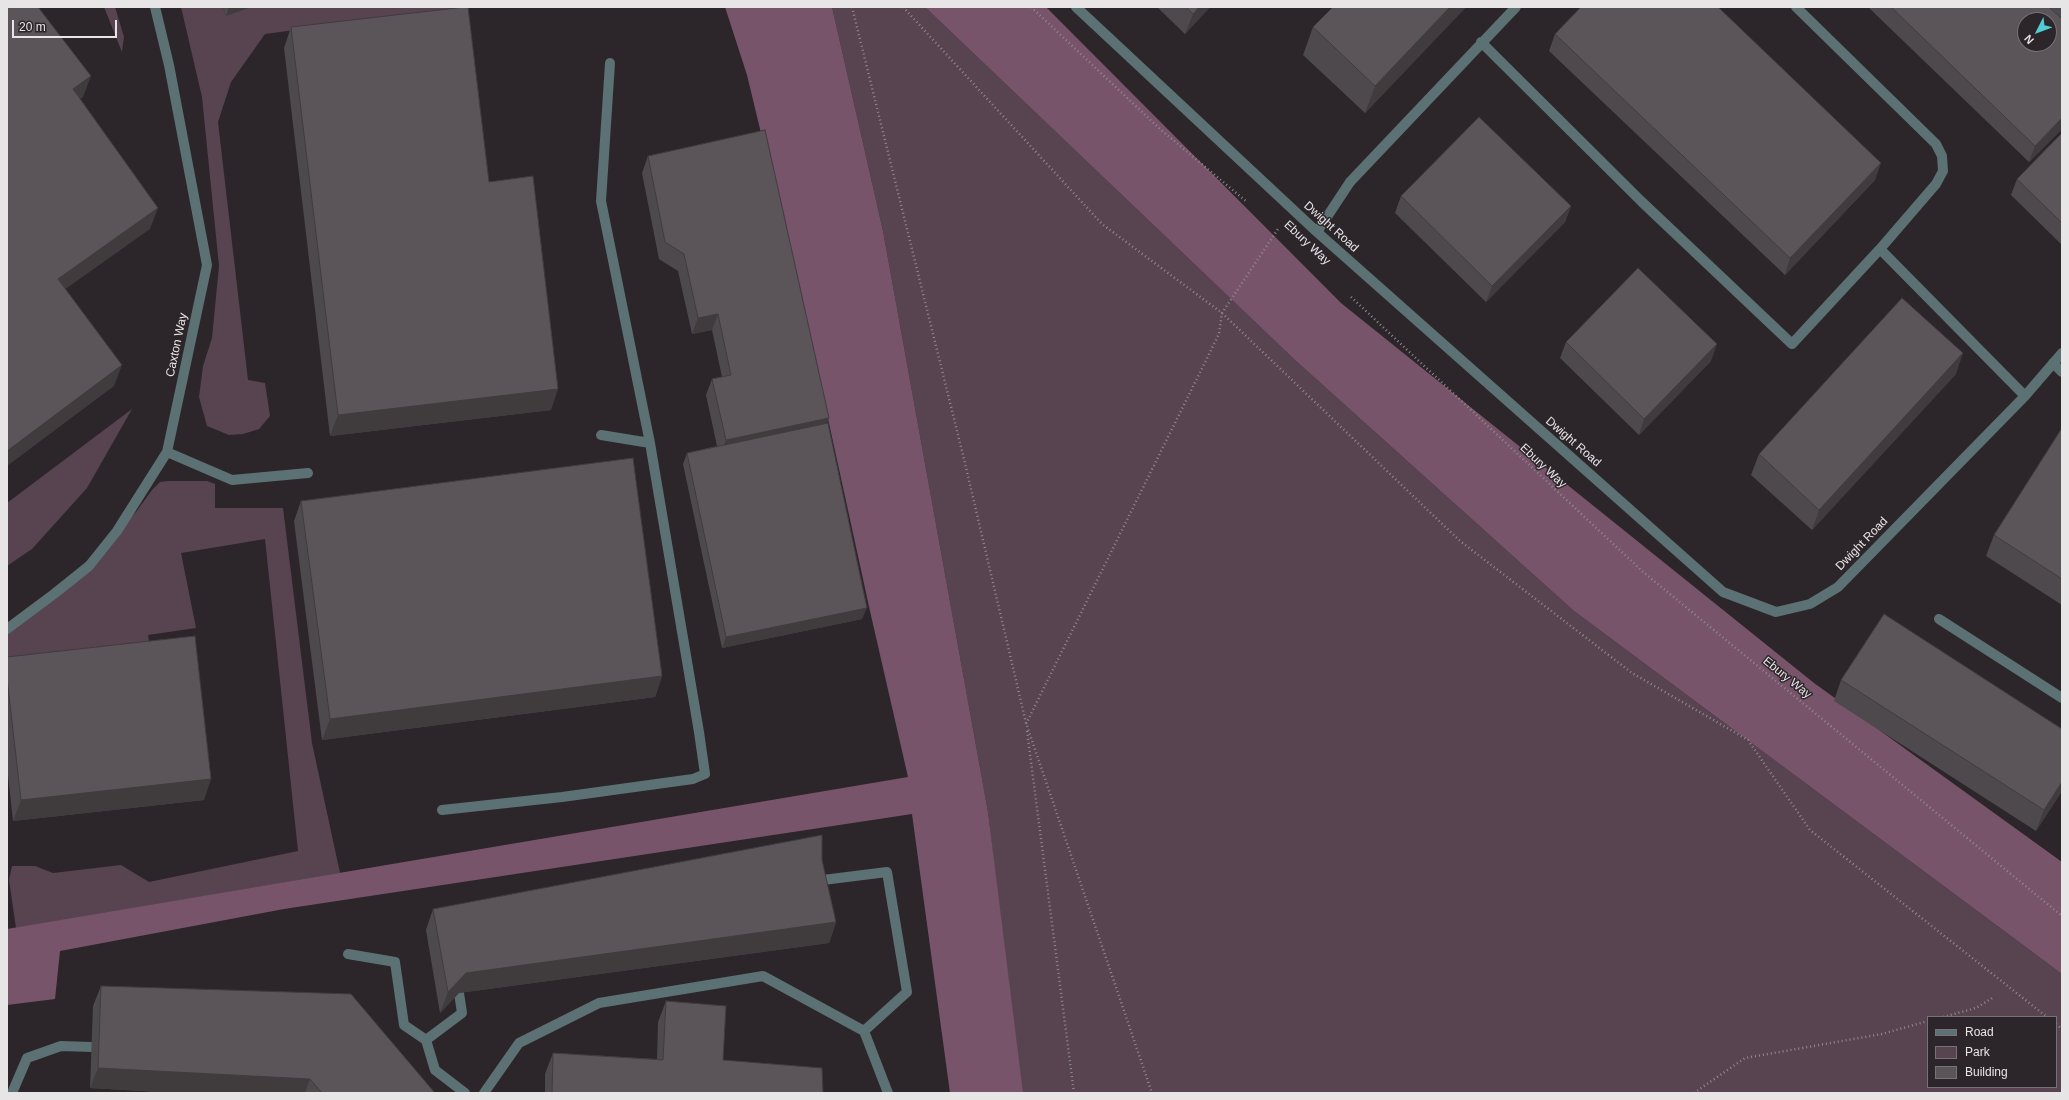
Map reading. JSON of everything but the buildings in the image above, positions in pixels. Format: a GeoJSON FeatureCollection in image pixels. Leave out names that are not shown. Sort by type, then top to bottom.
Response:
{"type":"FeatureCollection","features":[{"type":"Feature","properties":{"kind":"street","name":"Caxton Way"},"geometry":{"type":"LineString","coordinates":[[7,629],[89,566],[117,531],[167,452],[207,265],[169,65],[155,7]]}},
{"type":"Feature","properties":{"kind":"street","name":"Dwight Road"},"geometry":{"type":"LineString","coordinates":[[1076,7],[1316,232],[1723,592],[1776,612],[1810,604],[1838,587],[2025,396],[2062,353]]}},
{"type":"Feature","properties":{"kind":"street"},"geometry":{"type":"LineString","coordinates":[[1316,232],[1350,182],[1481,42],[1516,7]]}},
{"type":"Feature","properties":{"kind":"street"},"geometry":{"type":"LineString","coordinates":[[1481,42],[1642,202],[1792,344],[1880,249],[1936,184],[1943,171],[1942,156],[1936,144],[1796,7]]}},
{"type":"Feature","properties":{"kind":"street"},"geometry":{"type":"LineString","coordinates":[[442,810],[562,797],[693,779],[705,774],[700,732],[650,443],[601,201],[610,63]]}},
{"type":"Feature","properties":{"kind":"street"},"geometry":{"type":"LineString","coordinates":[[1880,249],[2025,396]]}},
{"type":"Feature","properties":{"kind":"street"},"geometry":{"type":"LineString","coordinates":[[2053,363],[2062,372]]}},
{"type":"Feature","properties":{"kind":"street"},"geometry":{"type":"LineString","coordinates":[[601,435],[650,443]]}},
{"type":"Feature","properties":{"kind":"street"},"geometry":{"type":"LineString","coordinates":[[167,452],[232,480],[308,473]]}},
{"type":"Feature","properties":{"kind":"street"},"geometry":{"type":"LineString","coordinates":[[1939,619],[2062,698]]}},
{"type":"Feature","properties":{"kind":"street"},"geometry":{"type":"LineString","coordinates":[[814,880],[887,872],[907,992],[864,1031]]}},
{"type":"Feature","properties":{"kind":"street"},"geometry":{"type":"LineString","coordinates":[[348,954],[395,962],[404,1025],[426,1040],[435,1070],[465,1093]]}},
{"type":"Feature","properties":{"kind":"street"},"geometry":{"type":"LineString","coordinates":[[484,1093],[519,1043],[599,1002],[763,976],[864,1031],[888,1093]]}},
{"type":"Feature","properties":{"kind":"street"},"geometry":{"type":"LineString","coordinates":[[426,1040],[462,1013],[459,993]]}},
{"type":"Feature","properties":{"kind":"street"},"geometry":{"type":"LineString","coordinates":[[12,1093],[27,1058],[61,1046],[92,1047]]}},
{"type":"Feature","properties":{"kind":"path"},"geometry":{"type":"LineString","coordinates":[[852,7],[963,455],[1026,723],[1152,1093]]}},
{"type":"Feature","properties":{"kind":"path"},"geometry":{"type":"LineString","coordinates":[[903,7],[1102,224],[1222,313],[1460,541],[1632,672],[1748,740],[1810,830],[2046,1016]]}},
{"type":"Feature","properties":{"kind":"path"},"geometry":{"type":"LineString","coordinates":[[1031,7],[1160,129],[1249,203]]}},
{"type":"Feature","properties":{"kind":"path","name":"Ebury Way"},"geometry":{"type":"LineString","coordinates":[[1272,223],[1284,234]]}},
{"type":"Feature","properties":{"kind":"path"},"geometry":{"type":"LineString","coordinates":[[1074,1093],[1026,723],[1218,334],[1222,313],[1278,228]]}},
{"type":"Feature","properties":{"kind":"path","name":"Ebury Way"},"geometry":{"type":"LineString","coordinates":[[1348,294],[1642,571],[2062,916]]}},
{"type":"Feature","properties":{"kind":"path"},"geometry":{"type":"LineString","coordinates":[[1947,1016],[1976,1008],[1994,997]]}},
{"type":"Feature","properties":{"kind":"path"},"geometry":{"type":"LineString","coordinates":[[1694,1093],[1744,1058],[1882,1034],[1927,1021]]}},
{"type":"Feature","properties":{"kind":"green space"},"geometry":{"type":"Polygon","coordinates":[[[104,7],[115,7],[124,37],[122,52],[104,7]]]}},
{"type":"Feature","properties":{"kind":"green space"},"geometry":{"type":"Polygon","coordinates":[[[181,7],[223,7],[226,15],[251,7],[466,7],[265,34],[231,82],[218,122],[248,380],[265,383],[270,416],[259,429],[243,434],[229,435],[207,426],[199,397],[203,366],[212,338],[219,266],[202,97],[181,7]]]}},
{"type":"Feature","properties":{"kind":"green space"},"geometry":{"type":"Polygon","coordinates":[[[832,7],[925,7],[1295,360],[1574,611],[2062,974],[2062,1093],[1020,1093],[988,812],[883,231],[832,7]]]}},
{"type":"Feature","properties":{"kind":"green space"},"geometry":{"type":"Polygon","coordinates":[[[132,409],[87,488],[32,549],[7,566],[7,503],[132,409]]]}},
{"type":"Feature","properties":{"kind":"green space"},"geometry":{"type":"Polygon","coordinates":[[[207,481],[215,484],[215,508],[283,508],[312,743],[340,873],[16,928],[9,880],[12,866],[35,866],[53,873],[121,865],[149,882],[298,851],[265,539],[181,553],[196,628],[148,635],[152,660],[7,676],[7,633],[67,582],[136,512],[152,490],[160,482],[207,481]]]}},
{"type":"Feature","properties":{"kind":"shaded area"},"geometry":{"type":"Polygon","coordinates":[[[725,7],[832,7],[883,231],[988,812],[1023,1093],[950,1093],[912,814],[284,909],[60,951],[55,999],[7,1005],[7,929],[908,777],[810,336],[747,75],[725,7]]]}},
{"type":"Feature","properties":{"kind":"shaded area"},"geometry":{"type":"Polygon","coordinates":[[[925,7],[1046,7],[1341,303],[1814,683],[2062,862],[2062,974],[1574,611],[1295,360],[925,7]]]}}]}
